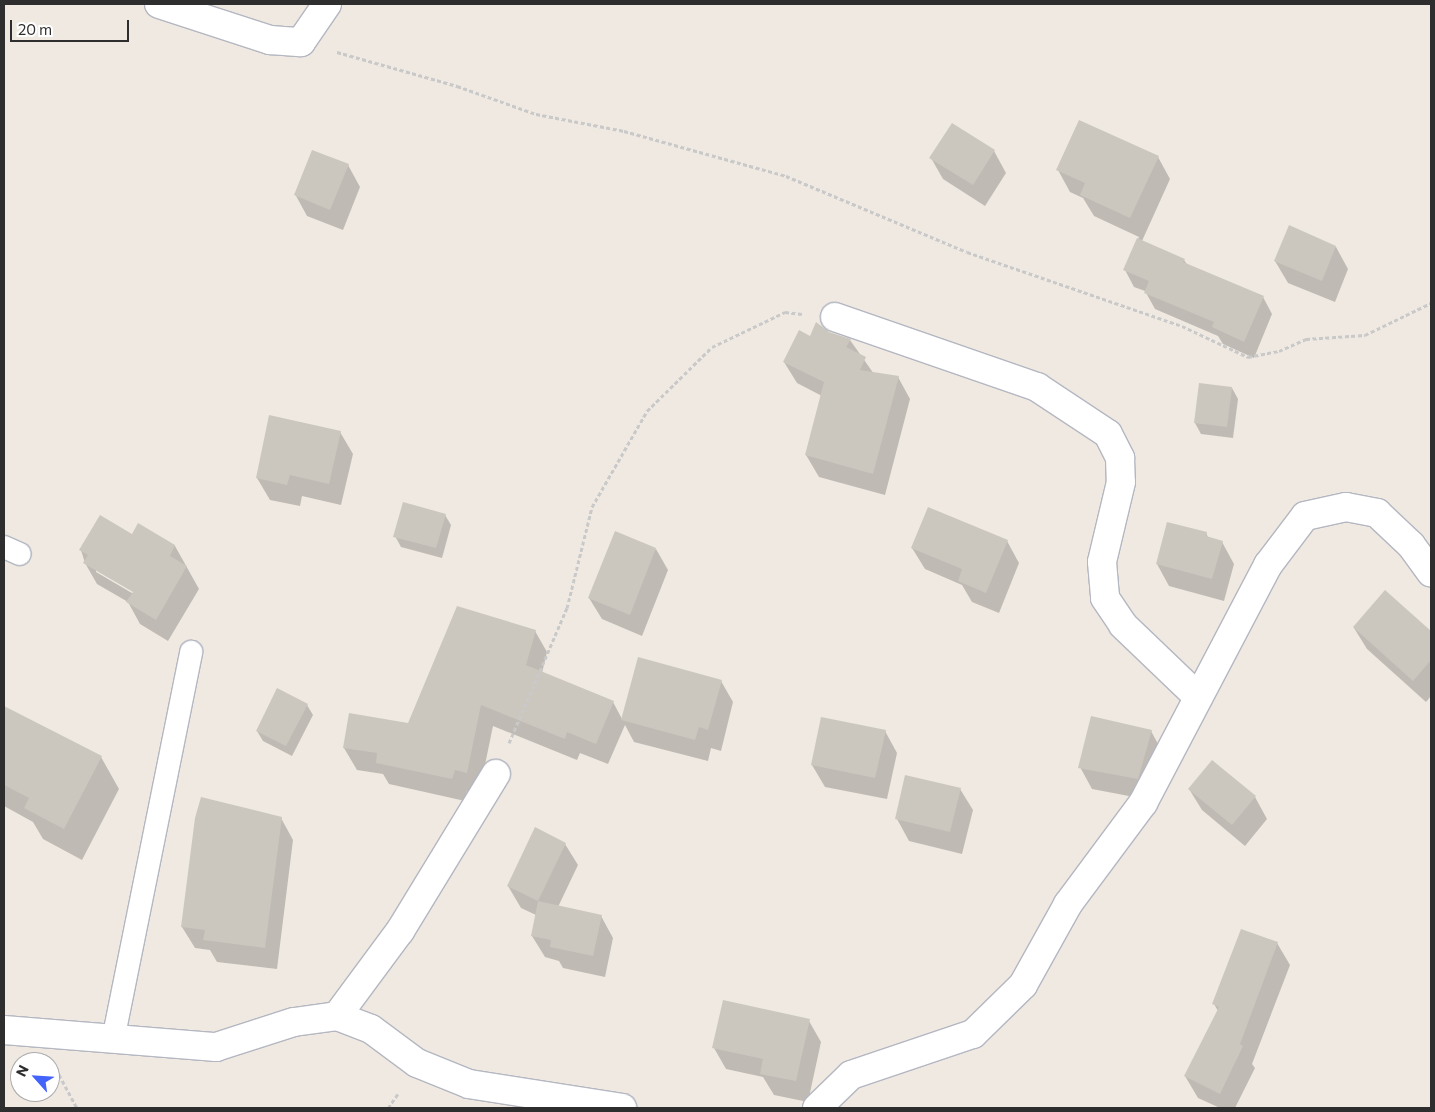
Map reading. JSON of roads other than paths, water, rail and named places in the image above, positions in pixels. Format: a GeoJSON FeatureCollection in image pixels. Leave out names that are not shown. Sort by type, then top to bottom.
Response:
{"type":"FeatureCollection","features":[{"type":"Feature","properties":{"kind":"street"},"geometry":{"type":"LineString","coordinates":[[159,4],[270,40],[301,42],[327,4]]}},
{"type":"Feature","properties":{"kind":"street"},"geometry":{"type":"LineString","coordinates":[[835,317],[1037,387],[1108,434],[1120,458],[1121,482],[1102,562],[1105,598],[1123,625],[1198,697]]}},
{"type":"Feature","properties":{"kind":"street"},"geometry":{"type":"LineString","coordinates":[[817,1108],[851,1075],[973,1034],[1023,985],[1068,904],[1143,804],[1268,565],[1305,516],[1346,507],[1377,513],[1411,545],[1431,573]]}},
{"type":"Feature","properties":{"kind":"street"},"geometry":{"type":"LineString","coordinates":[[337,1016],[400,931],[496,774]]}},
{"type":"Feature","properties":{"kind":"street"},"geometry":{"type":"LineString","coordinates":[[4,1030],[216,1047],[294,1022],[337,1016],[371,1029],[417,1063],[469,1084],[622,1108]]}},
{"type":"Feature","properties":{"kind":"lane"},"geometry":{"type":"LineString","coordinates":[[113,1040],[191,652]]}}]}
